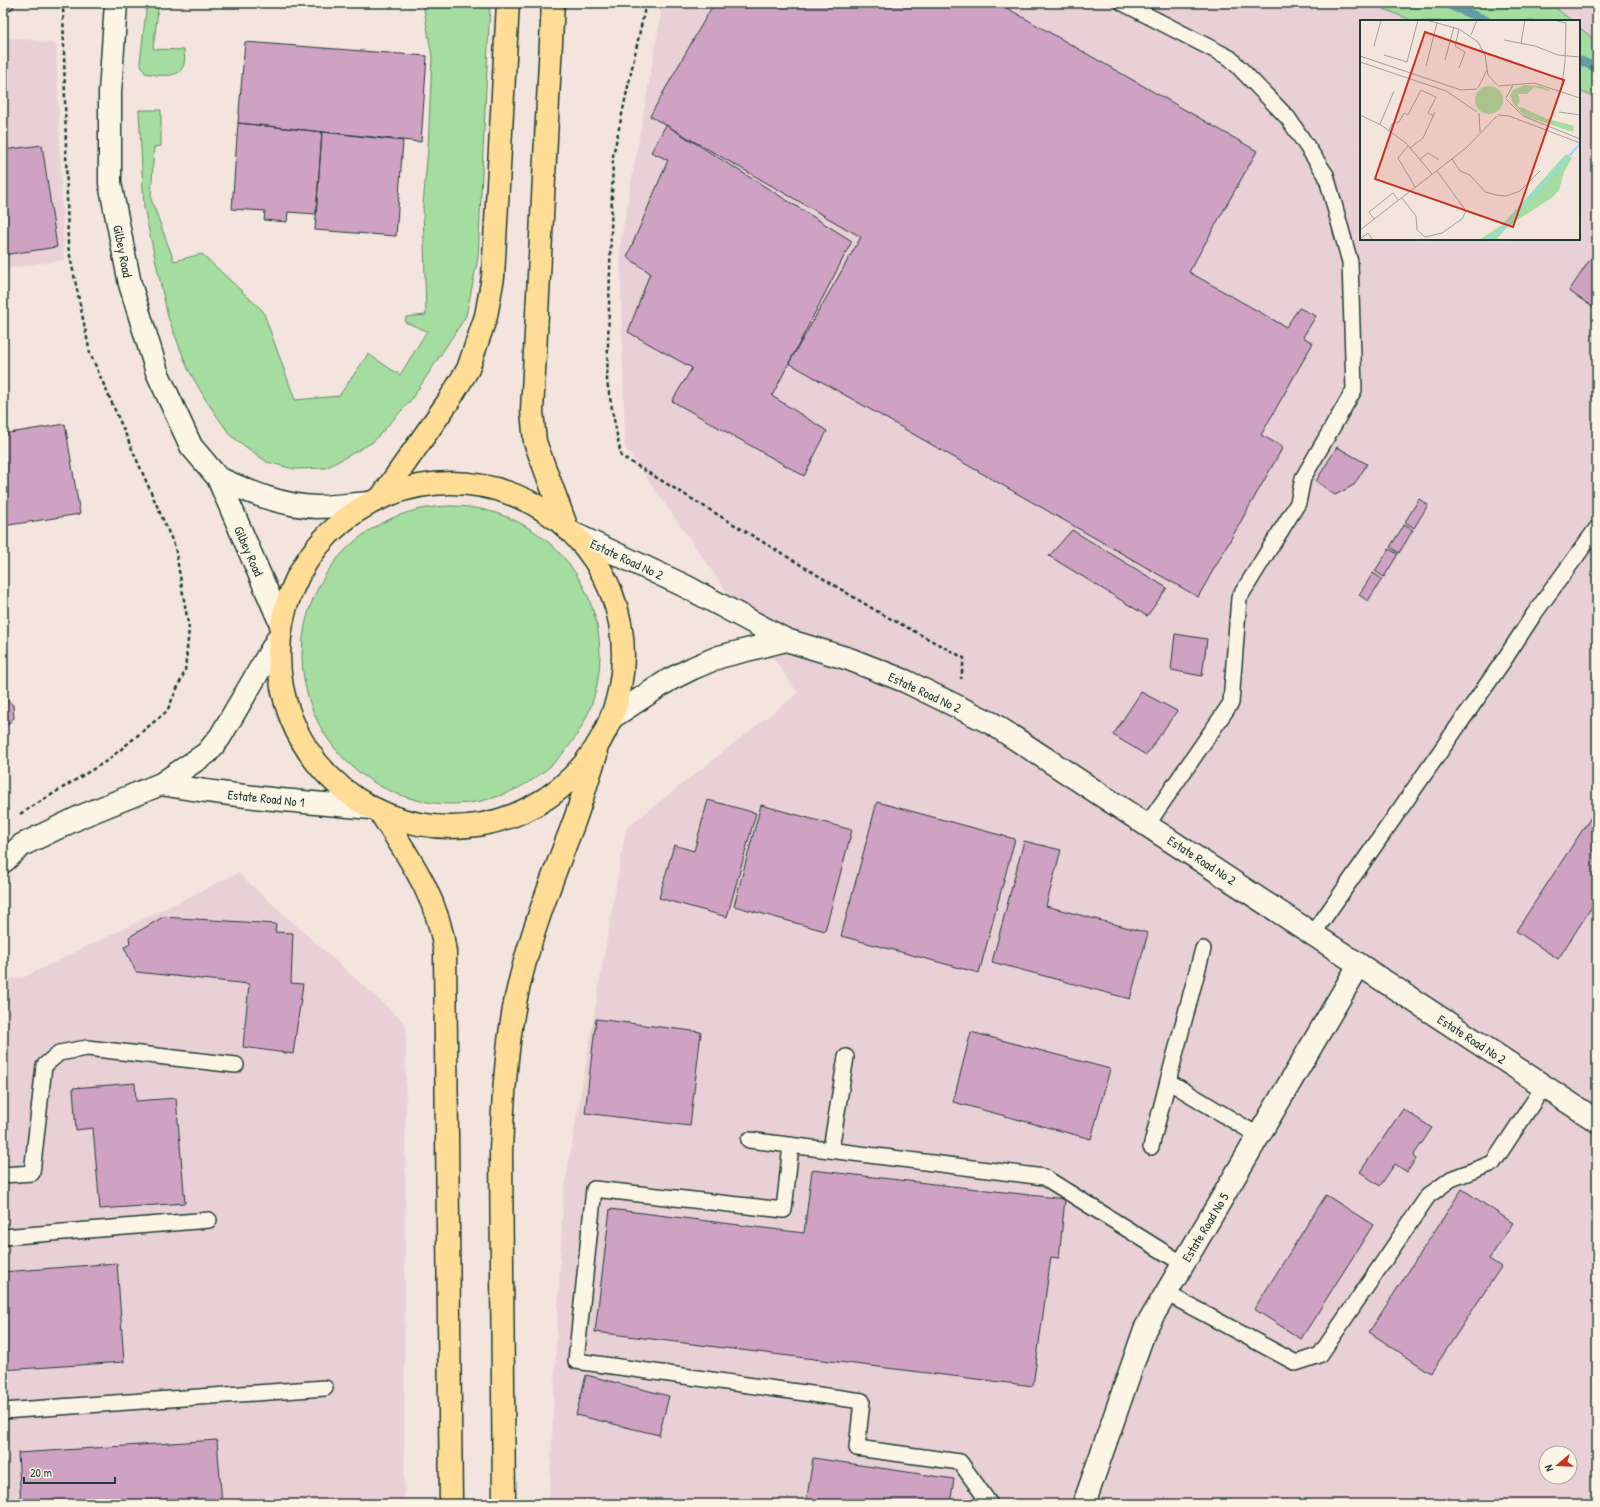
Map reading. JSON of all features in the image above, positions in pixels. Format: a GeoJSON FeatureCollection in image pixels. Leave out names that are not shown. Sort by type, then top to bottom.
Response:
{"type":"FeatureCollection","features":[{"type":"Feature","properties":{"kind":"highway"},"geometry":{"type":"LineString","coordinates":[[375,500],[408,462],[462,379],[477,346],[486,316],[493,277],[508,3]]}},
{"type":"Feature","properties":{"kind":"highway"},"geometry":{"type":"LineString","coordinates":[[553,3],[532,411],[535,442],[570,531]]}},
{"type":"Feature","properties":{"kind":"highway"},"geometry":{"type":"LineString","coordinates":[[504,1504],[501,1152],[502,1107],[510,1033],[516,997],[529,948],[601,740],[611,718],[619,693],[623,667],[619,619],[611,593],[600,570],[592,556],[570,531],[537,506],[516,495],[480,485],[438,483],[410,487],[375,500],[334,528],[313,551],[296,578],[287,603],[280,630],[279,663],[283,690],[291,719],[304,744],[322,769],[336,783],[376,810],[412,823],[441,827],[477,825],[504,818],[522,812],[565,784],[587,760],[601,740]]}},
{"type":"Feature","properties":{"kind":"highway"},"geometry":{"type":"LineString","coordinates":[[376,810],[426,888],[440,922],[445,952],[451,1504]]}},
{"type":"Feature","properties":{"kind":"street","name":"Gilbey Road"},"geometry":{"type":"LineString","coordinates":[[116,3],[110,93],[110,184],[130,284],[157,372],[191,446],[218,478],[280,630]]}},
{"type":"Feature","properties":{"kind":"street","name":"Gilbey Road"},"geometry":{"type":"LineString","coordinates":[[218,478],[257,495],[292,504],[317,507],[375,500]]}},
{"type":"Feature","properties":{"kind":"street","name":"Estate Road No 2"},"geometry":{"type":"LineString","coordinates":[[570,531],[685,586],[786,640],[849,659],[905,681],[994,724],[1597,1121]]}},
{"type":"Feature","properties":{"kind":"street"},"geometry":{"type":"LineString","coordinates":[[3,862],[22,845],[82,816],[161,784],[207,754],[220,737],[280,630]]}},
{"type":"Feature","properties":{"kind":"street"},"geometry":{"type":"LineString","coordinates":[[611,718],[669,680],[693,668],[719,657],[786,640]]}},
{"type":"Feature","properties":{"kind":"street","name":"Estate Road No 1"},"geometry":{"type":"LineString","coordinates":[[161,784],[216,794],[240,794],[376,810]]}},
{"type":"Feature","properties":{"kind":"street","name":"Estate Road No 5"},"geometry":{"type":"LineString","coordinates":[[1084,1504],[1145,1329],[1359,965]]}},
{"type":"Feature","properties":{"kind":"lane"},"geometry":{"type":"LineString","coordinates":[[1122,3],[1230,58],[1288,118],[1326,175],[1350,262],[1354,390],[1303,478],[1298,503],[1239,598],[1231,703],[1147,825]]}},
{"type":"Feature","properties":{"kind":"lane"},"geometry":{"type":"LineString","coordinates":[[1313,934],[1500,666],[1534,614],[1597,528]]}},
{"type":"Feature","properties":{"kind":"lane"},"geometry":{"type":"LineString","coordinates":[[1151,1147],[1203,950]]}},
{"type":"Feature","properties":{"kind":"lane"},"geometry":{"type":"LineString","coordinates":[[3,1175],[32,1173],[44,1066],[59,1053],[87,1048],[236,1065]]}},
{"type":"Feature","properties":{"kind":"lane"},"geometry":{"type":"LineString","coordinates":[[831,1150],[846,1057]]}},
{"type":"Feature","properties":{"kind":"lane"},"geometry":{"type":"LineString","coordinates":[[1168,1081],[1258,1136]]}},
{"type":"Feature","properties":{"kind":"lane"},"geometry":{"type":"LineString","coordinates":[[1166,1293],[1296,1362],[1320,1355],[1428,1196],[1451,1179],[1494,1163],[1544,1086]]}},
{"type":"Feature","properties":{"kind":"lane"},"geometry":{"type":"LineString","coordinates":[[748,1140],[1044,1177],[1183,1264]]}},
{"type":"Feature","properties":{"kind":"lane"},"geometry":{"type":"LineString","coordinates":[[791,1145],[784,1210],[594,1189],[576,1361],[862,1401],[857,1448],[960,1462],[990,1504]]}},
{"type":"Feature","properties":{"kind":"lane"},"geometry":{"type":"LineString","coordinates":[[3,1237],[209,1220]]}},
{"type":"Feature","properties":{"kind":"lane"},"geometry":{"type":"LineString","coordinates":[[3,1411],[325,1388]]}},
{"type":"Feature","properties":{"kind":"path"},"geometry":{"type":"LineString","coordinates":[[15,818],[26,809],[108,760],[167,711],[185,671],[189,629],[175,547],[90,353],[68,246],[63,3]]}},
{"type":"Feature","properties":{"kind":"path"},"geometry":{"type":"LineString","coordinates":[[646,3],[613,156],[607,382],[621,456],[880,613],[964,658],[956,706]]}},
{"type":"Feature","properties":{"kind":"shaded area"},"geometry":{"type":"Polygon","coordinates":[[[663,3],[1370,3],[1411,20],[1360,20],[1360,240],[1580,240],[1580,91],[1597,98],[1597,1504],[549,1504],[563,1197],[626,828],[798,693],[625,447],[620,246],[663,3]]]}},
{"type":"Feature","properties":{"kind":"shaded area"},"geometry":{"type":"Polygon","coordinates":[[[1550,3],[1597,3],[1597,42],[1580,28],[1580,20],[1571,20],[1550,3]]]}},
{"type":"Feature","properties":{"kind":"shaded area"},"geometry":{"type":"Polygon","coordinates":[[[15,38],[56,44],[64,260],[3,269],[3,39],[15,38]]]}},
{"type":"Feature","properties":{"kind":"shaded area"},"geometry":{"type":"Polygon","coordinates":[[[238,873],[406,1024],[404,1504],[3,1504],[3,980],[24,977],[238,873]]]}},
{"type":"Feature","properties":{"kind":"green space"},"geometry":{"type":"Polygon","coordinates":[[[147,3],[159,3],[153,49],[184,50],[185,60],[183,67],[179,72],[168,75],[145,73],[140,62],[147,3]]]}},
{"type":"Feature","properties":{"kind":"green space"},"geometry":{"type":"Polygon","coordinates":[[[423,3],[490,3],[478,258],[466,316],[411,400],[373,442],[326,468],[294,469],[267,462],[231,436],[207,402],[188,369],[168,317],[144,208],[139,110],[161,110],[161,146],[154,147],[151,199],[174,261],[202,254],[263,311],[295,400],[339,396],[368,354],[400,375],[427,331],[405,322],[406,317],[426,315],[423,205],[428,149],[432,57],[423,3]]]}},
{"type":"Feature","properties":{"kind":"green space"},"geometry":{"type":"Polygon","coordinates":[[[1370,3],[1550,3],[1571,20],[1411,20],[1370,3]]]}},
{"type":"Feature","properties":{"kind":"green space"},"geometry":{"type":"Polygon","coordinates":[[[1580,28],[1597,42],[1597,98],[1580,91],[1580,28]]]}},
{"type":"Feature","properties":{"kind":"green space"},"geometry":{"type":"Polygon","coordinates":[[[451,506],[480,509],[508,517],[534,531],[546,540],[566,560],[575,572],[589,598],[597,626],[600,655],[597,684],[589,712],[575,738],[566,750],[546,770],[534,779],[508,793],[480,801],[451,804],[422,801],[394,793],[368,779],[356,770],[336,750],[327,738],[313,712],[305,684],[302,655],[305,626],[313,598],[327,572],[336,560],[356,540],[368,531],[394,517],[422,509],[451,506]]]}},
{"type":"Feature","properties":{"kind":"building"},"geometry":{"type":"Polygon","coordinates":[[[714,3],[998,3],[1257,151],[1189,272],[1286,327],[1299,308],[1316,316],[1303,337],[1313,343],[1261,435],[1283,447],[1198,597],[789,363],[861,237],[650,116],[714,3]]]}},
{"type":"Feature","properties":{"kind":"building"},"geometry":{"type":"Polygon","coordinates":[[[245,42],[427,56],[421,142],[238,123],[245,42]]]}},
{"type":"Feature","properties":{"kind":"building"},"geometry":{"type":"Polygon","coordinates":[[[238,123],[322,132],[316,214],[288,212],[287,222],[264,220],[265,211],[232,209],[238,123]]]}},
{"type":"Feature","properties":{"kind":"building"},"geometry":{"type":"Polygon","coordinates":[[[666,125],[852,241],[772,396],[827,431],[804,476],[672,401],[692,368],[628,332],[650,273],[627,257],[668,160],[651,152],[666,125]]]}},
{"type":"Feature","properties":{"kind":"building"},"geometry":{"type":"Polygon","coordinates":[[[322,132],[403,141],[396,236],[315,230],[322,132]]]}},
{"type":"Feature","properties":{"kind":"building"},"geometry":{"type":"Polygon","coordinates":[[[42,145],[57,247],[3,255],[3,150],[42,145]]]}},
{"type":"Feature","properties":{"kind":"building"},"geometry":{"type":"Polygon","coordinates":[[[1597,249],[1597,310],[1569,291],[1597,249]]]}},
{"type":"Feature","properties":{"kind":"building"},"geometry":{"type":"Polygon","coordinates":[[[65,424],[80,514],[3,526],[3,434],[65,424]]]}},
{"type":"Feature","properties":{"kind":"building"},"geometry":{"type":"Polygon","coordinates":[[[1337,447],[1367,464],[1354,485],[1335,495],[1316,481],[1337,447]]]}},
{"type":"Feature","properties":{"kind":"building"},"geometry":{"type":"Polygon","coordinates":[[[1419,499],[1428,505],[1414,528],[1405,522],[1419,499]]]}},
{"type":"Feature","properties":{"kind":"building"},"geometry":{"type":"Polygon","coordinates":[[[1404,525],[1413,530],[1399,553],[1390,547],[1404,525]]]}},
{"type":"Feature","properties":{"kind":"building"},"geometry":{"type":"Polygon","coordinates":[[[1072,530],[1167,588],[1147,616],[1049,556],[1072,530]]]}},
{"type":"Feature","properties":{"kind":"building"},"geometry":{"type":"Polygon","coordinates":[[[1389,549],[1398,554],[1384,577],[1375,571],[1389,549]]]}},
{"type":"Feature","properties":{"kind":"building"},"geometry":{"type":"Polygon","coordinates":[[[1373,573],[1382,579],[1368,601],[1359,595],[1373,573]]]}},
{"type":"Feature","properties":{"kind":"building"},"geometry":{"type":"Polygon","coordinates":[[[1175,634],[1207,639],[1202,676],[1171,670],[1175,634]]]}},
{"type":"Feature","properties":{"kind":"building"},"geometry":{"type":"Polygon","coordinates":[[[1141,692],[1177,711],[1146,755],[1113,735],[1141,692]]]}},
{"type":"Feature","properties":{"kind":"building"},"geometry":{"type":"Polygon","coordinates":[[[3,697],[13,705],[14,718],[3,729],[3,697]]]}},
{"type":"Feature","properties":{"kind":"building"},"geometry":{"type":"Polygon","coordinates":[[[708,800],[756,813],[727,917],[659,898],[674,845],[694,851],[708,800]]]}},
{"type":"Feature","properties":{"kind":"building"},"geometry":{"type":"Polygon","coordinates":[[[877,802],[1015,839],[979,973],[841,936],[877,802]]]}},
{"type":"Feature","properties":{"kind":"building"},"geometry":{"type":"Polygon","coordinates":[[[761,805],[852,830],[825,931],[734,906],[761,805]]]}},
{"type":"Feature","properties":{"kind":"building"},"geometry":{"type":"Polygon","coordinates":[[[1597,808],[1597,899],[1558,959],[1516,931],[1597,808]]]}},
{"type":"Feature","properties":{"kind":"building"},"geometry":{"type":"Polygon","coordinates":[[[1024,841],[1061,850],[1046,906],[1148,933],[1130,999],[992,962],[1024,841]]]}},
{"type":"Feature","properties":{"kind":"building"},"geometry":{"type":"Polygon","coordinates":[[[163,917],[276,924],[275,932],[293,933],[291,983],[303,984],[293,1054],[243,1047],[249,984],[136,972],[124,947],[130,944],[129,937],[163,917]]]}},
{"type":"Feature","properties":{"kind":"building"},"geometry":{"type":"Polygon","coordinates":[[[596,1019],[701,1032],[690,1126],[585,1113],[596,1019]]]}},
{"type":"Feature","properties":{"kind":"building"},"geometry":{"type":"Polygon","coordinates":[[[971,1032],[1110,1069],[1091,1139],[953,1102],[971,1032]]]}},
{"type":"Feature","properties":{"kind":"building"},"geometry":{"type":"Polygon","coordinates":[[[135,1083],[136,1101],[176,1098],[185,1203],[100,1209],[93,1128],[76,1130],[73,1088],[135,1083]]]}},
{"type":"Feature","properties":{"kind":"building"},"geometry":{"type":"Polygon","coordinates":[[[1403,1109],[1432,1128],[1413,1156],[1416,1159],[1407,1172],[1395,1164],[1380,1186],[1360,1172],[1403,1109]]]}},
{"type":"Feature","properties":{"kind":"building"},"geometry":{"type":"Polygon","coordinates":[[[812,1170],[1065,1199],[1059,1258],[1051,1257],[1033,1386],[595,1332],[610,1209],[804,1233],[812,1170]]]}},
{"type":"Feature","properties":{"kind":"building"},"geometry":{"type":"Polygon","coordinates":[[[1462,1189],[1513,1223],[1489,1259],[1501,1267],[1431,1373],[1369,1332],[1462,1189]]]}},
{"type":"Feature","properties":{"kind":"building"},"geometry":{"type":"Polygon","coordinates":[[[1326,1195],[1373,1225],[1301,1339],[1254,1309],[1326,1195]]]}},
{"type":"Feature","properties":{"kind":"building"},"geometry":{"type":"Polygon","coordinates":[[[117,1263],[124,1362],[3,1370],[3,1272],[117,1263]]]}},
{"type":"Feature","properties":{"kind":"building"},"geometry":{"type":"Polygon","coordinates":[[[586,1375],[669,1396],[659,1435],[576,1415],[586,1375]]]}},
{"type":"Feature","properties":{"kind":"building"},"geometry":{"type":"Polygon","coordinates":[[[217,1440],[222,1504],[21,1504],[18,1453],[217,1440]]]}},
{"type":"Feature","properties":{"kind":"building"},"geometry":{"type":"Polygon","coordinates":[[[813,1458],[954,1479],[950,1504],[806,1504],[813,1458]]]}},
{"type":"Feature","properties":{"kind":"waterway"},"geometry":{"type":"LineString","coordinates":[[1445,3],[1485,20]]}},
{"type":"Feature","properties":{"kind":"waterway"},"geometry":{"type":"LineString","coordinates":[[1580,60],[1597,68]]}}]}
